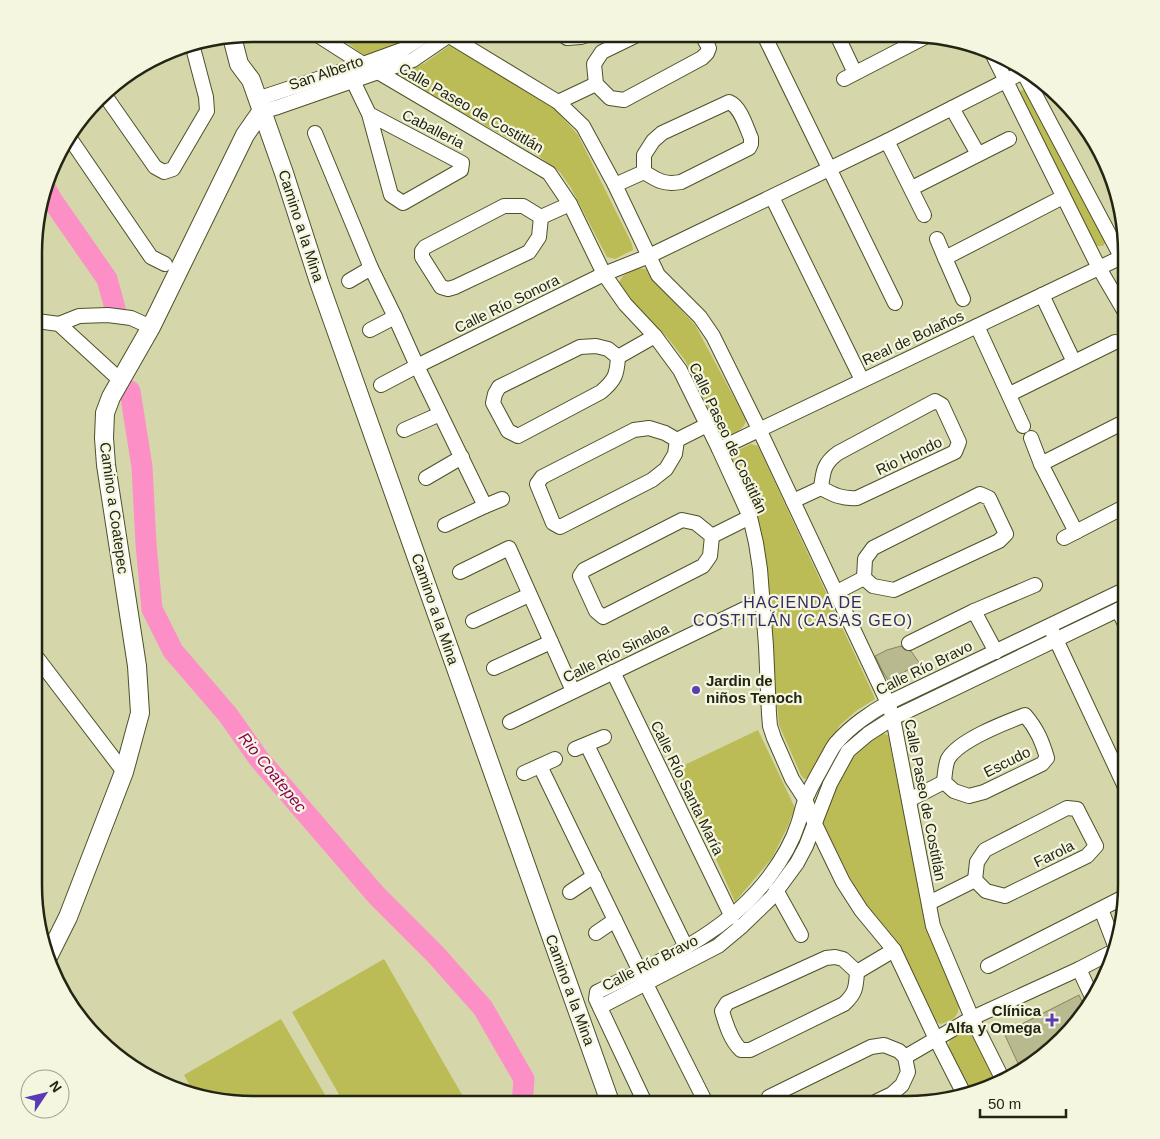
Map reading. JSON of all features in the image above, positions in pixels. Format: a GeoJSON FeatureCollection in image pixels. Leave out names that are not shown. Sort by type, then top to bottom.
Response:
{"type":"FeatureCollection","features":[{"type":"Feature","properties":{"kind":"main road"},"geometry":{"type":"LineString","coordinates":[[234,43],[239,64],[251,80]]}},
{"type":"Feature","properties":{"kind":"main road"},"geometry":{"type":"LineString","coordinates":[[246,43],[251,80],[259,105]]}},
{"type":"Feature","properties":{"kind":"main road","name":"Camino a Coatepec"},"geometry":{"type":"LineString","coordinates":[[52,948],[68,916],[124,772],[140,713],[137,666],[106,465],[105,413],[120,380],[151,327],[259,105]]}},
{"type":"Feature","properties":{"kind":"main road","name":"Camino a la Mina"},"geometry":{"type":"LineString","coordinates":[[259,105],[284,173],[323,292],[608,1096]]}},
{"type":"Feature","properties":{"kind":"street","name":"Calle Paseo de Costitlán"},"geometry":{"type":"LineString","coordinates":[[329,42],[549,173],[570,204],[604,274],[625,304],[655,336],[680,370],[750,516],[756,543],[763,600],[770,726],[774,738],[792,779],[806,799],[814,822],[842,882],[861,910],[894,950],[961,1089]]}},
{"type":"Feature","properties":{"kind":"street","name":"San Alberto"},"geometry":{"type":"LineString","coordinates":[[259,105],[404,49],[415,42]]}},
{"type":"Feature","properties":{"kind":"street","name":"San Alberto"},"geometry":{"type":"LineString","coordinates":[[259,105],[353,81],[413,60],[439,42]]}},
{"type":"Feature","properties":{"kind":"street","name":"Calle Paseo de Costitlán"},"geometry":{"type":"LineString","coordinates":[[460,42],[558,102],[583,126],[615,185],[658,275],[700,317],[713,336],[760,429],[888,703],[893,718],[933,926],[972,1018],[1000,1075]]}},
{"type":"Feature","properties":{"kind":"street"},"geometry":{"type":"LineString","coordinates":[[623,42],[602,52],[594,64],[596,84],[610,98],[624,100],[702,58],[709,48],[706,42]]}},
{"type":"Feature","properties":{"kind":"street"},"geometry":{"type":"LineString","coordinates":[[767,42],[895,304]]}},
{"type":"Feature","properties":{"kind":"street"},"geometry":{"type":"LineString","coordinates":[[839,42],[850,76],[914,43]]}},
{"type":"Feature","properties":{"kind":"street"},"geometry":{"type":"LineString","coordinates":[[108,100],[155,167],[164,172],[173,169],[207,112],[206,97],[194,52]]}},
{"type":"Feature","properties":{"kind":"street"},"geometry":{"type":"LineString","coordinates":[[997,63],[1099,268],[1118,300]]}},
{"type":"Feature","properties":{"kind":"street","name":"Calle Río Sonora"},"geometry":{"type":"LineString","coordinates":[[381,385],[604,274],[649,256],[830,169],[1017,74]]}},
{"type":"Feature","properties":{"kind":"street","name":"Caballeria"},"geometry":{"type":"LineString","coordinates":[[353,81],[369,114],[391,195],[403,203],[461,170],[462,163],[369,114]]}},
{"type":"Feature","properties":{"kind":"street"},"geometry":{"type":"LineString","coordinates":[[1029,82],[1117,245]]}},
{"type":"Feature","properties":{"kind":"street"},"geometry":{"type":"LineString","coordinates":[[558,102],[596,84]]}},
{"type":"Feature","properties":{"kind":"street"},"geometry":{"type":"LineString","coordinates":[[729,102],[738,109],[751,138],[749,148],[681,182],[671,184],[657,180],[644,172],[644,155],[652,141],[662,133],[729,102]]}},
{"type":"Feature","properties":{"kind":"street"},"geometry":{"type":"LineString","coordinates":[[952,108],[978,154]]}},
{"type":"Feature","properties":{"kind":"street"},"geometry":{"type":"LineString","coordinates":[[315,133],[370,268],[485,506]]}},
{"type":"Feature","properties":{"kind":"street"},"geometry":{"type":"LineString","coordinates":[[912,188],[1009,139]]}},
{"type":"Feature","properties":{"kind":"street"},"geometry":{"type":"LineString","coordinates":[[887,141],[924,215]]}},
{"type":"Feature","properties":{"kind":"street"},"geometry":{"type":"LineString","coordinates":[[74,144],[151,257],[166,264]]}},
{"type":"Feature","properties":{"kind":"street"},"geometry":{"type":"LineString","coordinates":[[615,185],[644,172]]}},
{"type":"Feature","properties":{"kind":"street"},"geometry":{"type":"LineString","coordinates":[[772,196],[862,380]]}},
{"type":"Feature","properties":{"kind":"street"},"geometry":{"type":"LineString","coordinates":[[945,258],[1063,197]]}},
{"type":"Feature","properties":{"kind":"street"},"geometry":{"type":"LineString","coordinates":[[541,217],[570,204]]}},
{"type":"Feature","properties":{"kind":"street"},"geometry":{"type":"LineString","coordinates":[[504,206],[523,206],[541,217],[539,237],[529,252],[455,287],[448,289],[441,287],[422,257],[422,251],[425,247],[504,206]]}},
{"type":"Feature","properties":{"kind":"street"},"geometry":{"type":"LineString","coordinates":[[937,239],[963,298]]}},
{"type":"Feature","properties":{"kind":"street","name":"Real de Bolaños"},"geometry":{"type":"LineString","coordinates":[[719,449],[1099,268],[1118,261]]}},
{"type":"Feature","properties":{"kind":"street"},"geometry":{"type":"LineString","coordinates":[[349,281],[370,268]]}},
{"type":"Feature","properties":{"kind":"street"},"geometry":{"type":"LineString","coordinates":[[1042,295],[1074,362]]}},
{"type":"Feature","properties":{"kind":"street"},"geometry":{"type":"LineString","coordinates":[[42,321],[59,324],[79,316],[108,316],[131,318],[151,327]]}},
{"type":"Feature","properties":{"kind":"street"},"geometry":{"type":"LineString","coordinates":[[370,330],[395,317]]}},
{"type":"Feature","properties":{"kind":"street"},"geometry":{"type":"LineString","coordinates":[[59,324],[120,380]]}},
{"type":"Feature","properties":{"kind":"street"},"geometry":{"type":"LineString","coordinates":[[977,326],[1027,432],[1070,535],[1118,510]]}},
{"type":"Feature","properties":{"kind":"street"},"geometry":{"type":"LineString","coordinates":[[618,357],[655,336]]}},
{"type":"Feature","properties":{"kind":"street"},"geometry":{"type":"LineString","coordinates":[[1010,394],[1115,342]]}},
{"type":"Feature","properties":{"kind":"street"},"geometry":{"type":"LineString","coordinates":[[580,347],[602,347],[618,357],[618,369],[612,382],[601,392],[518,436],[508,432],[493,403],[499,387],[580,347]]}},
{"type":"Feature","properties":{"kind":"street","name":"Rio Hondo"},"geometry":{"type":"LineString","coordinates":[[935,401],[942,405],[959,442],[955,452],[858,498],[846,498],[821,488],[823,472],[829,459],[935,401]]}},
{"type":"Feature","properties":{"kind":"street"},"geometry":{"type":"LineString","coordinates":[[404,430],[440,414]]}},
{"type":"Feature","properties":{"kind":"street"},"geometry":{"type":"LineString","coordinates":[[677,440],[707,425]]}},
{"type":"Feature","properties":{"kind":"street"},"geometry":{"type":"LineString","coordinates":[[1041,464],[1118,425]]}},
{"type":"Feature","properties":{"kind":"street"},"geometry":{"type":"LineString","coordinates":[[650,428],[665,433],[677,440],[675,454],[666,469],[652,480],[560,528],[553,523],[537,484],[542,477],[634,430],[650,428]]}},
{"type":"Feature","properties":{"kind":"street"},"geometry":{"type":"LineString","coordinates":[[426,478],[462,457]]}},
{"type":"Feature","properties":{"kind":"street"},"geometry":{"type":"LineString","coordinates":[[793,501],[821,488]]}},
{"type":"Feature","properties":{"kind":"street"},"geometry":{"type":"LineString","coordinates":[[980,494],[989,498],[1006,534],[999,542],[894,590],[873,586],[864,578],[866,559],[873,548],[980,494]]}},
{"type":"Feature","properties":{"kind":"street"},"geometry":{"type":"LineString","coordinates":[[445,525],[502,499]]}},
{"type":"Feature","properties":{"kind":"street"},"geometry":{"type":"LineString","coordinates":[[712,536],[750,516]]}},
{"type":"Feature","properties":{"kind":"street"},"geometry":{"type":"LineString","coordinates":[[682,520],[696,523],[712,536],[710,556],[703,566],[603,617],[596,611],[580,576],[584,570],[682,520]]}},
{"type":"Feature","properties":{"kind":"street"},"geometry":{"type":"LineString","coordinates":[[460,572],[509,548],[573,692]]}},
{"type":"Feature","properties":{"kind":"street"},"geometry":{"type":"LineString","coordinates":[[837,592],[864,578]]}},
{"type":"Feature","properties":{"kind":"street"},"geometry":{"type":"LineString","coordinates":[[909,643],[974,611],[1035,585]]}},
{"type":"Feature","properties":{"kind":"street","name":"Calle Río Bravo"},"geometry":{"type":"LineString","coordinates":[[1118,593],[888,703],[858,723],[836,742],[806,799],[798,824],[782,857],[755,895],[732,917],[713,931],[686,947],[597,992],[596,999],[600,1008],[718,946],[772,897],[797,863],[810,838],[814,822],[830,784],[848,751],[868,734],[893,718],[1118,610]]}},
{"type":"Feature","properties":{"kind":"street"},"geometry":{"type":"LineString","coordinates":[[474,621],[529,595]]}},
{"type":"Feature","properties":{"kind":"street","name":"Calle Río Sinaloa"},"geometry":{"type":"LineString","coordinates":[[510,722],[763,600]]}},
{"type":"Feature","properties":{"kind":"street"},"geometry":{"type":"LineString","coordinates":[[974,611],[996,652]]}},
{"type":"Feature","properties":{"kind":"street"},"geometry":{"type":"LineString","coordinates":[[1050,626],[1118,772]]}},
{"type":"Feature","properties":{"kind":"street"},"geometry":{"type":"LineString","coordinates":[[494,668],[551,642]]}},
{"type":"Feature","properties":{"kind":"street"},"geometry":{"type":"LineString","coordinates":[[42,666],[124,772]]}},
{"type":"Feature","properties":{"kind":"street","name":"Calle Río Santa María"},"geometry":{"type":"LineString","coordinates":[[613,672],[732,917]]}},
{"type":"Feature","properties":{"kind":"street","name":"Escudo"},"geometry":{"type":"LineString","coordinates":[[1025,715],[1034,725],[1043,743],[1047,758],[1042,764],[984,792],[969,796],[954,791],[944,782],[948,759],[966,741],[1025,715]]}},
{"type":"Feature","properties":{"kind":"street"},"geometry":{"type":"LineString","coordinates":[[604,737],[581,747],[686,947]]}},
{"type":"Feature","properties":{"kind":"street"},"geometry":{"type":"LineString","coordinates":[[524,773],[555,759]]}},
{"type":"Feature","properties":{"kind":"street"},"geometry":{"type":"LineString","coordinates":[[540,766],[702,1096]]}},
{"type":"Feature","properties":{"kind":"street"},"geometry":{"type":"LineString","coordinates":[[909,800],[944,782]]}},
{"type":"Feature","properties":{"kind":"street","name":"Farola"},"geometry":{"type":"LineString","coordinates":[[1066,808],[1077,809],[1096,846],[1087,856],[1005,896],[986,891],[975,880],[976,862],[985,850],[1066,808]]}},
{"type":"Feature","properties":{"kind":"street"},"geometry":{"type":"LineString","coordinates":[[570,892],[594,876]]}},
{"type":"Feature","properties":{"kind":"street"},"geometry":{"type":"LineString","coordinates":[[929,902],[975,880]]}},
{"type":"Feature","properties":{"kind":"street"},"geometry":{"type":"LineString","coordinates":[[776,890],[800,935]]}},
{"type":"Feature","properties":{"kind":"street"},"geometry":{"type":"LineString","coordinates":[[988,966],[1117,901]]}},
{"type":"Feature","properties":{"kind":"street"},"geometry":{"type":"LineString","coordinates":[[1101,909],[1111,935]]}},
{"type":"Feature","properties":{"kind":"street"},"geometry":{"type":"LineString","coordinates":[[596,933],[615,920]]}},
{"type":"Feature","properties":{"kind":"street"},"geometry":{"type":"LineString","coordinates":[[857,972],[894,950]]}},
{"type":"Feature","properties":{"kind":"street"},"geometry":{"type":"LineString","coordinates":[[906,1058],[972,1018],[1105,956]]}},
{"type":"Feature","properties":{"kind":"street"},"geometry":{"type":"LineString","coordinates":[[826,958],[843,959],[857,972],[856,989],[852,998],[844,1004],[750,1050],[742,1050],[736,1045],[722,1011],[727,1003],[826,958]]}},
{"type":"Feature","properties":{"kind":"street"},"geometry":{"type":"LineString","coordinates":[[1079,969],[1089,991]]}},
{"type":"Feature","properties":{"kind":"street"},"geometry":{"type":"LineString","coordinates":[[600,1008],[642,1096]]}},
{"type":"Feature","properties":{"kind":"street"},"geometry":{"type":"LineString","coordinates":[[777,1096],[871,1047],[884,1045],[899,1051],[906,1058],[908,1072],[902,1085],[888,1096]]}},
{"type":"Feature","properties":{"kind":"shaded area"},"geometry":{"type":"Polygon","coordinates":[[[346,42],[402,42],[366,56],[346,42]]]}},
{"type":"Feature","properties":{"kind":"shaded area"},"geometry":{"type":"Polygon","coordinates":[[[450,45],[556,110],[578,135],[632,244],[633,250],[615,259],[607,257],[571,188],[560,172],[532,151],[398,75],[425,63],[450,45]]]}},
{"type":"Feature","properties":{"kind":"shaded area"},"geometry":{"type":"Polygon","coordinates":[[[1024,89],[1029,91],[1107,240],[1103,246],[1095,246],[1018,93],[1024,89]]]}},
{"type":"Feature","properties":{"kind":"shaded area"},"geometry":{"type":"Polygon","coordinates":[[[636,268],[646,269],[657,284],[695,325],[746,420],[743,427],[737,432],[723,438],[685,360],[667,337],[637,308],[618,284],[623,276],[636,268]]]}},
{"type":"Feature","properties":{"kind":"shaded area"},"geometry":{"type":"Polygon","coordinates":[[[751,444],[758,446],[875,699],[856,711],[840,725],[807,778],[804,779],[779,725],[762,543],[731,456],[734,452],[751,444]]]}},
{"type":"Feature","properties":{"kind":"shaded area"},"geometry":{"type":"Polygon","coordinates":[[[758,730],[795,808],[772,858],[735,902],[676,769],[758,730]]]}},
{"type":"Feature","properties":{"kind":"shaded area"},"geometry":{"type":"Polygon","coordinates":[[[881,733],[888,735],[929,935],[958,998],[959,1008],[956,1016],[950,1021],[940,1024],[935,1020],[896,940],[860,898],[823,823],[839,781],[851,759],[881,733]]]}},
{"type":"Feature","properties":{"kind":"shaded area"},"geometry":{"type":"Polygon","coordinates":[[[384,959],[463,1096],[340,1096],[292,1012],[384,959]]]}},
{"type":"Feature","properties":{"kind":"shaded area"},"geometry":{"type":"Polygon","coordinates":[[[281,1019],[326,1096],[226,1095],[190,1086],[184,1075],[281,1019]]]}},
{"type":"Feature","properties":{"kind":"shaded area"},"geometry":{"type":"Polygon","coordinates":[[[967,1031],[974,1036],[995,1077],[967,1087],[948,1048],[950,1039],[967,1031]]]}},
{"type":"Feature","properties":{"kind":"building"},"geometry":{"type":"Polygon","coordinates":[[[901,646],[905,650],[911,651],[920,664],[888,680],[875,656],[901,646]]]}},
{"type":"Feature","properties":{"kind":"building","name":"Clínica Alfa y Omega"},"geometry":{"type":"Polygon","coordinates":[[[1079,995],[1082,1002],[1056,1035],[1018,1064],[1004,1033],[1079,995]]]}},
{"type":"Feature","properties":{"kind":"waterway","name":"Rio Coatepec"},"geometry":{"type":"LineString","coordinates":[[51,197],[107,279],[115,308]]}},
{"type":"Feature","properties":{"kind":"waterway","name":"Rio Coatepec"},"geometry":{"type":"LineString","coordinates":[[130,391],[142,467],[152,609],[173,651],[228,715],[259,759],[377,896],[436,955],[483,1008],[524,1079],[523,1096]]}},
{"type":"Feature","properties":{"kind":"place","name":"Jardin de niños Tenoch"},"geometry":{"type":"Point","coordinates":[696,690]}},
{"type":"Feature","properties":{"kind":"place","name":"Clínica Alfa y Omega"},"geometry":{"type":"Point","coordinates":[1052,1020]}},
{"type":"Feature","properties":{"kind":"district","name":"HACIENDA DE COSTITLÁN (CASAS GEO)"},"geometry":{"type":"Point","coordinates":[803,611]}}]}
